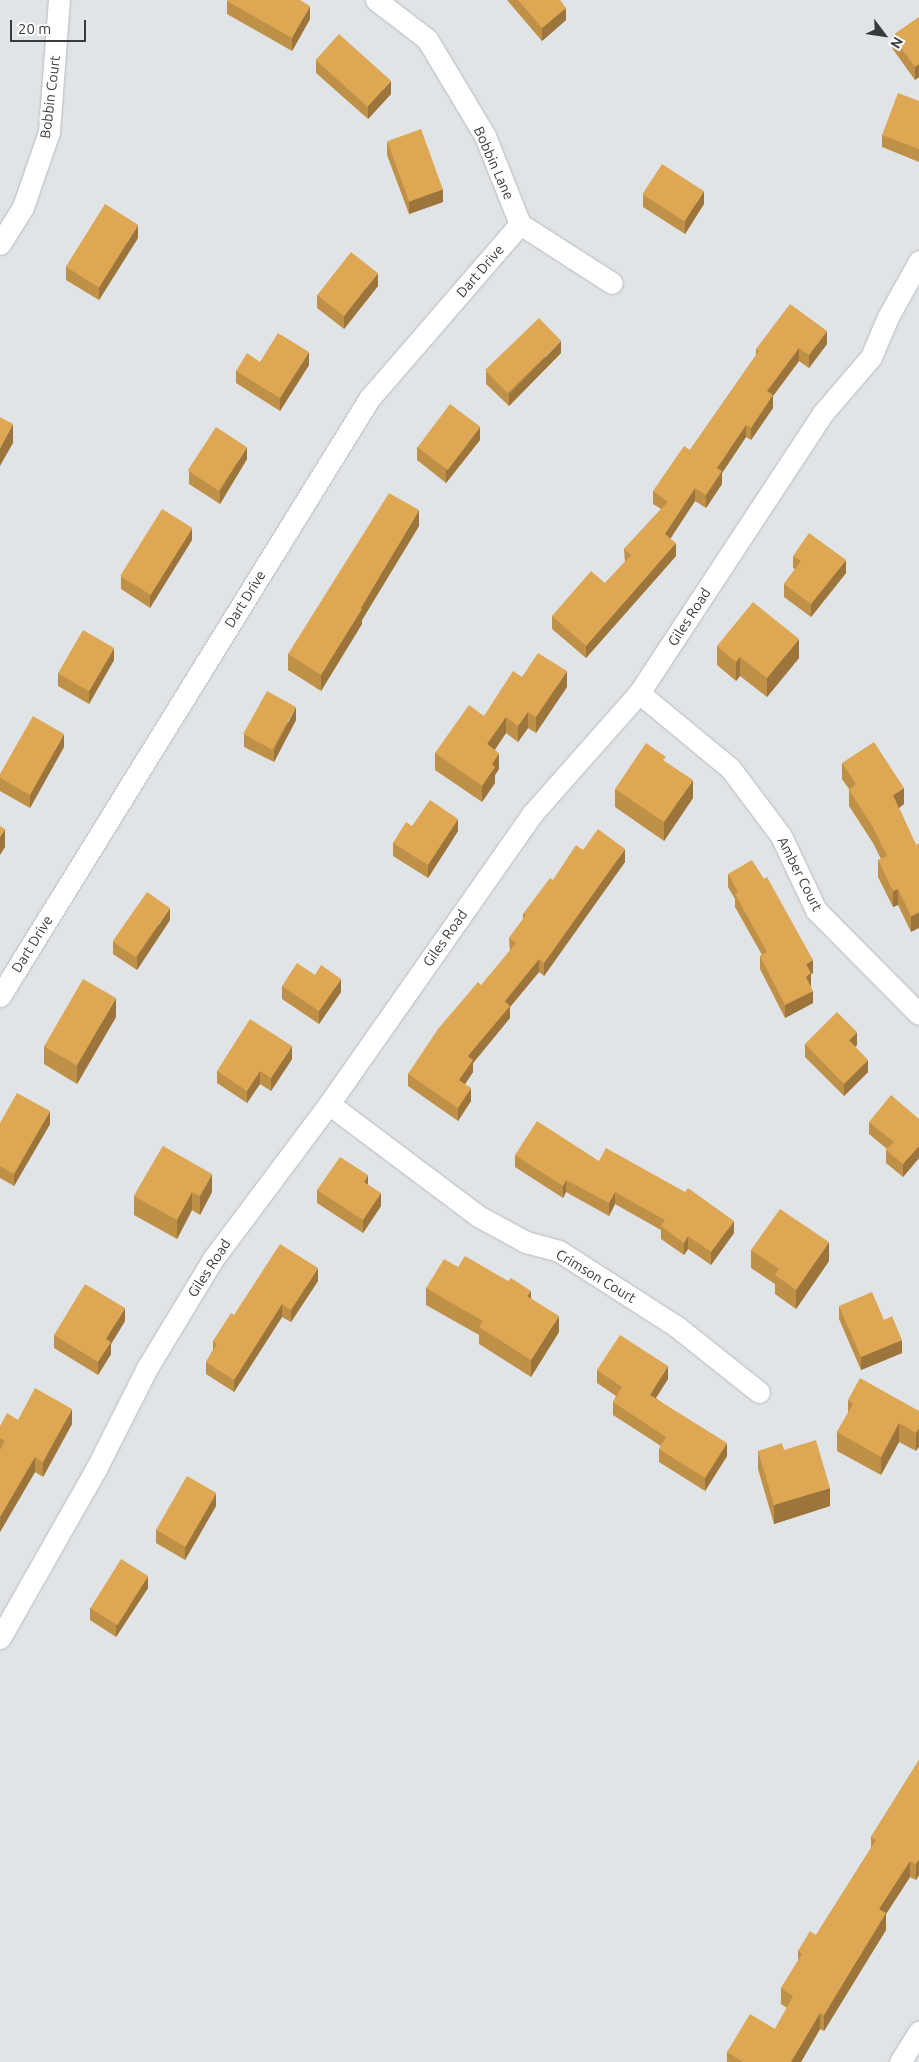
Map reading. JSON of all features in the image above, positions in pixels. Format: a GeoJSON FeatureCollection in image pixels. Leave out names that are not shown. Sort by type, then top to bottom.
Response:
{"type":"FeatureCollection","features":[{"type":"Feature","properties":{"kind":"street","name":"Bobbin Court"},"geometry":{"type":"LineString","coordinates":[[0,244],[23,207],[49,132],[59,0]]}},
{"type":"Feature","properties":{"kind":"street","name":"Bobbin Lane"},"geometry":{"type":"LineString","coordinates":[[376,0],[427,39],[485,136],[520,224]]}},
{"type":"Feature","properties":{"kind":"street"},"geometry":{"type":"LineString","coordinates":[[520,224],[612,283]]}},
{"type":"Feature","properties":{"kind":"street","name":"Dart Drive"},"geometry":{"type":"LineString","coordinates":[[0,996],[369,400],[520,224]]}},
{"type":"Feature","properties":{"kind":"street","name":"Giles Road"},"geometry":{"type":"LineString","coordinates":[[0,1638],[96,1469],[147,1368],[213,1259],[329,1104],[532,814],[639,693],[823,413],[871,357],[888,317],[919,260]]}},
{"type":"Feature","properties":{"kind":"street","name":"Amber Court"},"geometry":{"type":"LineString","coordinates":[[639,693],[730,768],[781,836],[816,910],[919,1014]]}},
{"type":"Feature","properties":{"kind":"street","name":"Crimson Court"},"geometry":{"type":"LineString","coordinates":[[329,1104],[478,1216],[526,1242],[559,1251],[676,1326],[759,1392]]}},
{"type":"Feature","properties":{"kind":"street"},"geometry":{"type":"LineString","coordinates":[[900,2062],[919,2031]]}},
{"type":"Feature","properties":{"kind":"building"},"geometry":{"type":"Polygon","coordinates":[[[227,0],[300,0],[310,6],[292,38],[227,0]]]}},
{"type":"Feature","properties":{"kind":"building"},"geometry":{"type":"Polygon","coordinates":[[[518,0],[560,0],[566,8],[542,28],[518,0]]]}},
{"type":"Feature","properties":{"kind":"building"},"geometry":{"type":"Polygon","coordinates":[[[919,17],[919,64],[915,67],[892,36],[919,17]]]}},
{"type":"Feature","properties":{"kind":"building"},"geometry":{"type":"Polygon","coordinates":[[[339,34],[391,81],[368,107],[316,60],[339,34]]]}},
{"type":"Feature","properties":{"kind":"building"},"geometry":{"type":"Polygon","coordinates":[[[898,93],[919,101],[919,149],[882,135],[898,93]]]}},
{"type":"Feature","properties":{"kind":"building"},"geometry":{"type":"Polygon","coordinates":[[[421,129],[443,189],[409,201],[387,141],[421,129]]]}},
{"type":"Feature","properties":{"kind":"building"},"geometry":{"type":"Polygon","coordinates":[[[662,164],[704,191],[684,221],[642,194],[662,164]]]}},
{"type":"Feature","properties":{"kind":"building"},"geometry":{"type":"Polygon","coordinates":[[[105,204],[138,225],[99,287],[66,267],[105,204]]]}},
{"type":"Feature","properties":{"kind":"building"},"geometry":{"type":"Polygon","coordinates":[[[351,252],[378,273],[344,316],[317,295],[351,252]]]}},
{"type":"Feature","properties":{"kind":"building"},"geometry":{"type":"Polygon","coordinates":[[[790,304],[827,331],[809,355],[799,348],[767,391],[773,395],[751,428],[746,425],[717,468],[722,471],[706,495],[695,488],[665,534],[676,543],[586,646],[552,616],[591,571],[605,583],[631,555],[624,549],[668,502],[653,491],[684,446],[690,450],[759,351],[756,349],[790,304]]]}},
{"type":"Feature","properties":{"kind":"building"},"geometry":{"type":"Polygon","coordinates":[[[539,318],[561,341],[507,393],[485,370],[539,318]]]}},
{"type":"Feature","properties":{"kind":"building"},"geometry":{"type":"Polygon","coordinates":[[[278,333],[309,352],[280,398],[236,371],[247,353],[260,362],[278,333]]]}},
{"type":"Feature","properties":{"kind":"building"},"geometry":{"type":"Polygon","coordinates":[[[450,404],[480,427],[448,470],[418,447],[450,404]]]}},
{"type":"Feature","properties":{"kind":"building"},"geometry":{"type":"Polygon","coordinates":[[[0,417],[13,424],[0,448],[0,417]]]}},
{"type":"Feature","properties":{"kind":"building"},"geometry":{"type":"Polygon","coordinates":[[[216,427],[247,447],[219,491],[188,471],[216,427]]]}},
{"type":"Feature","properties":{"kind":"building"},"geometry":{"type":"Polygon","coordinates":[[[389,493],[419,510],[362,609],[321,675],[288,654],[389,493]]]}},
{"type":"Feature","properties":{"kind":"building"},"geometry":{"type":"Polygon","coordinates":[[[162,509],[193,528],[151,595],[120,576],[162,509]]]}},
{"type":"Feature","properties":{"kind":"building"},"geometry":{"type":"Polygon","coordinates":[[[809,533],[846,560],[811,604],[784,584],[801,561],[793,556],[809,533]]]}},
{"type":"Feature","properties":{"kind":"building"},"geometry":{"type":"Polygon","coordinates":[[[753,602],[799,639],[767,678],[740,657],[736,662],[717,646],[753,602]]]}},
{"type":"Feature","properties":{"kind":"building"},"geometry":{"type":"Polygon","coordinates":[[[83,630],[114,648],[89,691],[58,673],[83,630]]]}},
{"type":"Feature","properties":{"kind":"building"},"geometry":{"type":"Polygon","coordinates":[[[538,653],[567,671],[536,717],[528,712],[518,726],[506,717],[487,744],[499,753],[492,764],[495,767],[482,786],[435,753],[469,705],[484,716],[513,671],[522,677],[538,653]]]}},
{"type":"Feature","properties":{"kind":"building"},"geometry":{"type":"Polygon","coordinates":[[[267,691],[296,707],[272,750],[243,734],[267,691]]]}},
{"type":"Feature","properties":{"kind":"building"},"geometry":{"type":"Polygon","coordinates":[[[33,716],[64,734],[30,795],[0,778],[0,774],[33,716]]]}},
{"type":"Feature","properties":{"kind":"building"},"geometry":{"type":"Polygon","coordinates":[[[874,742],[904,788],[893,795],[916,845],[919,843],[919,912],[911,916],[898,889],[893,891],[878,860],[887,856],[873,827],[849,790],[856,784],[842,763],[874,742]]]}},
{"type":"Feature","properties":{"kind":"building"},"geometry":{"type":"Polygon","coordinates":[[[646,743],[666,757],[663,760],[693,780],[664,822],[615,789],[646,743]]]}},
{"type":"Feature","properties":{"kind":"building"},"geometry":{"type":"Polygon","coordinates":[[[430,800],[458,819],[428,865],[393,843],[406,822],[412,826],[430,800]]]}},
{"type":"Feature","properties":{"kind":"building"},"geometry":{"type":"Polygon","coordinates":[[[0,826],[5,829],[0,837],[0,826]]]}},
{"type":"Feature","properties":{"kind":"building"},"geometry":{"type":"Polygon","coordinates":[[[598,829],[625,849],[544,963],[539,959],[505,1001],[510,1006],[468,1056],[473,1060],[459,1080],[471,1088],[458,1108],[408,1074],[438,1029],[478,982],[481,985],[516,943],[509,938],[526,915],[523,914],[550,878],[553,880],[576,845],[583,850],[598,829]]]}},
{"type":"Feature","properties":{"kind":"building"},"geometry":{"type":"Polygon","coordinates":[[[752,860],[764,879],[767,877],[813,960],[806,964],[811,973],[806,977],[813,991],[785,1005],[760,956],[767,952],[735,894],[738,892],[728,874],[752,860]]]}},
{"type":"Feature","properties":{"kind":"building"},"geometry":{"type":"Polygon","coordinates":[[[147,892],[170,908],[136,957],[113,941],[147,892]]]}},
{"type":"Feature","properties":{"kind":"building"},"geometry":{"type":"Polygon","coordinates":[[[297,963],[315,975],[321,965],[341,979],[319,1011],[282,986],[297,963]]]}},
{"type":"Feature","properties":{"kind":"building"},"geometry":{"type":"Polygon","coordinates":[[[83,979],[116,998],[77,1066],[44,1047],[83,979]]]}},
{"type":"Feature","properties":{"kind":"building"},"geometry":{"type":"Polygon","coordinates":[[[837,1012],[857,1032],[849,1040],[868,1060],[844,1084],[805,1044],[837,1012]]]}},
{"type":"Feature","properties":{"kind":"building"},"geometry":{"type":"Polygon","coordinates":[[[250,1019],[292,1046],[271,1078],[260,1071],[247,1091],[217,1071],[250,1019]]]}},
{"type":"Feature","properties":{"kind":"building"},"geometry":{"type":"Polygon","coordinates":[[[17,1093],[50,1111],[14,1174],[0,1166],[0,1123],[17,1093]]]}},
{"type":"Feature","properties":{"kind":"building"},"geometry":{"type":"Polygon","coordinates":[[[891,1095],[919,1119],[919,1146],[903,1164],[886,1150],[894,1142],[869,1122],[891,1095]]]}},
{"type":"Feature","properties":{"kind":"building"},"geometry":{"type":"Polygon","coordinates":[[[537,1121],[599,1161],[606,1148],[685,1192],[688,1188],[734,1221],[711,1252],[688,1236],[684,1243],[661,1226],[665,1220],[615,1192],[609,1203],[566,1180],[563,1186],[515,1155],[537,1121]]]}},
{"type":"Feature","properties":{"kind":"building"},"geometry":{"type":"Polygon","coordinates":[[[163,1146],[212,1174],[200,1196],[192,1192],[177,1220],[134,1196],[163,1146]]]}},
{"type":"Feature","properties":{"kind":"building"},"geometry":{"type":"Polygon","coordinates":[[[340,1157],[368,1175],[364,1182],[381,1193],[363,1220],[317,1190],[340,1157]]]}},
{"type":"Feature","properties":{"kind":"building"},"geometry":{"type":"Polygon","coordinates":[[[780,1209],[829,1242],[796,1290],[775,1275],[779,1269],[751,1250],[780,1209]]]}},
{"type":"Feature","properties":{"kind":"building"},"geometry":{"type":"Polygon","coordinates":[[[280,1244],[318,1268],[291,1310],[282,1304],[234,1380],[206,1362],[217,1344],[213,1341],[231,1313],[234,1315],[280,1244]]]}},
{"type":"Feature","properties":{"kind":"building"},"geometry":{"type":"Polygon","coordinates":[[[465,1256],[508,1281],[511,1278],[531,1291],[527,1296],[559,1316],[531,1360],[479,1327],[483,1321],[426,1288],[444,1259],[458,1267],[465,1256]]]}},
{"type":"Feature","properties":{"kind":"building"},"geometry":{"type":"Polygon","coordinates":[[[85,1284],[125,1308],[106,1339],[111,1342],[98,1362],[54,1335],[85,1284]]]}},
{"type":"Feature","properties":{"kind":"building"},"geometry":{"type":"Polygon","coordinates":[[[872,1292],[884,1320],[892,1316],[902,1340],[861,1357],[839,1306],[872,1292]]]}},
{"type":"Feature","properties":{"kind":"building"},"geometry":{"type":"Polygon","coordinates":[[[620,1335],[668,1366],[650,1395],[727,1443],[705,1478],[659,1449],[666,1437],[613,1402],[622,1387],[597,1370],[620,1335]]]}},
{"type":"Feature","properties":{"kind":"building"},"geometry":{"type":"Polygon","coordinates":[[[860,1378],[919,1411],[919,1428],[916,1433],[899,1423],[881,1457],[837,1432],[853,1404],[848,1400],[860,1378]]]}},
{"type":"Feature","properties":{"kind":"building"},"geometry":{"type":"Polygon","coordinates":[[[35,1388],[72,1409],[43,1462],[35,1457],[0,1517],[0,1450],[5,1441],[0,1438],[0,1426],[7,1413],[18,1420],[35,1388]]]}},
{"type":"Feature","properties":{"kind":"building"},"geometry":{"type":"Polygon","coordinates":[[[816,1440],[830,1488],[774,1505],[758,1451],[782,1443],[784,1450],[816,1440]]]}},
{"type":"Feature","properties":{"kind":"building"},"geometry":{"type":"Polygon","coordinates":[[[187,1476],[216,1493],[185,1547],[156,1530],[187,1476]]]}},
{"type":"Feature","properties":{"kind":"building"},"geometry":{"type":"Polygon","coordinates":[[[121,1559],[148,1576],[117,1625],[90,1608],[121,1559]]]}},
{"type":"Feature","properties":{"kind":"building"},"geometry":{"type":"Polygon","coordinates":[[[919,1760],[919,1859],[916,1864],[910,1861],[879,1909],[886,1913],[824,2015],[820,2013],[791,2062],[743,2062],[727,2052],[750,2014],[775,2029],[793,1996],[781,1988],[802,1954],[798,1951],[810,1931],[816,1935],[876,1840],[871,1837],[919,1760]]]}}]}
